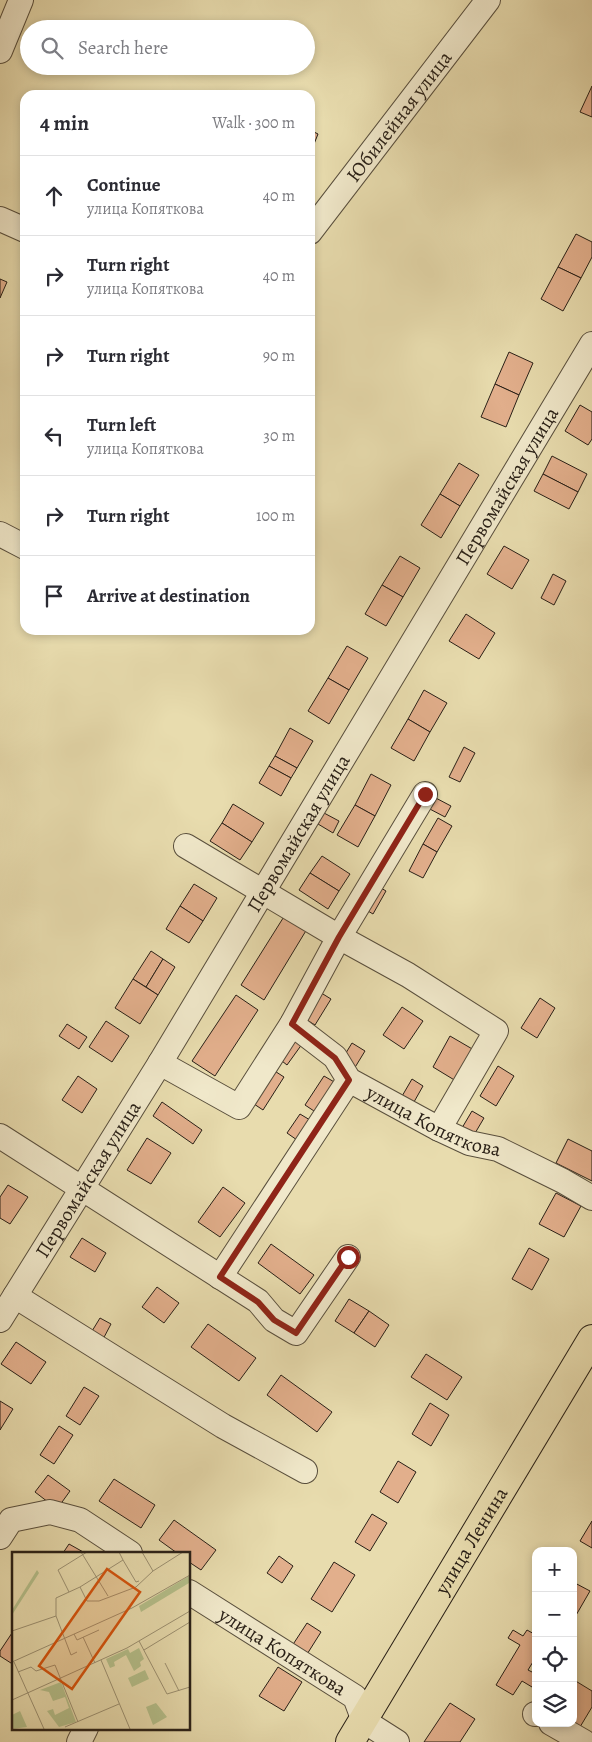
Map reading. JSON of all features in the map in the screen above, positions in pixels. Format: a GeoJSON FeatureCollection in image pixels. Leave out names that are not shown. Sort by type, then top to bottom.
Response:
{"type":"FeatureCollection","features":[{"type":"Feature","properties":{"kind":"main road","name":"улица Ленина"},"geometry":{"type":"LineString","coordinates":[[357,1731],[592,1339]]}},
{"type":"Feature","properties":{"kind":"street"},"geometry":{"type":"LineString","coordinates":[[0,51],[21,0]]}},
{"type":"Feature","properties":{"kind":"street","name":"Юбилейная улица"},"geometry":{"type":"LineString","coordinates":[[315,225],[488,0]]}},
{"type":"Feature","properties":{"kind":"street"},"geometry":{"type":"LineString","coordinates":[[0,219],[20,228]]}},
{"type":"Feature","properties":{"kind":"street","name":"Первомайская улица"},"geometry":{"type":"LineString","coordinates":[[0,1320],[160,1063],[592,344]]}},
{"type":"Feature","properties":{"kind":"street"},"geometry":{"type":"LineString","coordinates":[[0,534],[20,544]]}},
{"type":"Feature","properties":{"kind":"street"},"geometry":{"type":"LineString","coordinates":[[160,1063],[239,1107],[292,1024],[339,937],[425,794]]}},
{"type":"Feature","properties":{"kind":"street"},"geometry":{"type":"LineString","coordinates":[[186,846],[261,892],[408,975],[496,1031],[439,1129]]}},
{"type":"Feature","properties":{"kind":"street","name":"улица Копяткова"},"geometry":{"type":"LineString","coordinates":[[292,1024],[335,1058],[349,1080],[439,1129],[470,1143],[498,1149],[563,1181],[592,1198]]}},
{"type":"Feature","properties":{"kind":"street"},"geometry":{"type":"LineString","coordinates":[[220,1277],[349,1080]]}},
{"type":"Feature","properties":{"kind":"street"},"geometry":{"type":"LineString","coordinates":[[0,1136],[258,1302],[274,1320],[296,1333],[348,1257]]}},
{"type":"Feature","properties":{"kind":"street"},"geometry":{"type":"LineString","coordinates":[[15,1296],[223,1426],[304,1471]]}},
{"type":"Feature","properties":{"kind":"street"},"geometry":{"type":"LineString","coordinates":[[0,1537],[11,1520],[50,1512],[80,1520],[128,1552]]}},
{"type":"Feature","properties":{"kind":"street","name":"улица Копяткова"},"geometry":{"type":"LineString","coordinates":[[190,1593],[355,1697],[357,1731]]}},
{"type":"Feature","properties":{"kind":"street"},"geometry":{"type":"LineString","coordinates":[[558,1727],[584,1742]]}},
{"type":"Feature","properties":{"kind":"street"},"geometry":{"type":"LineString","coordinates":[[79,1742],[85,1730]]}},
{"type":"Feature","properties":{"kind":"street"},"geometry":{"type":"LineString","coordinates":[[357,1731],[397,1742]]}},
{"type":"Feature","properties":{"kind":"building"},"geometry":{"type":"Polygon","coordinates":[[[592,86],[592,117],[580,112],[592,86]]]}},
{"type":"Feature","properties":{"kind":"building"},"geometry":{"type":"Polygon","coordinates":[[[576,234],[592,242],[592,257],[581,278],[558,267],[576,234]]]}},
{"type":"Feature","properties":{"kind":"building"},"geometry":{"type":"Polygon","coordinates":[[[558,267],[581,278],[563,311],[541,299],[558,267]]]}},
{"type":"Feature","properties":{"kind":"building"},"geometry":{"type":"Polygon","coordinates":[[[0,279],[7,282],[0,298],[0,279]]]}},
{"type":"Feature","properties":{"kind":"building"},"geometry":{"type":"Polygon","coordinates":[[[509,352],[533,363],[519,395],[495,384],[509,352]]]}},
{"type":"Feature","properties":{"kind":"building"},"geometry":{"type":"Polygon","coordinates":[[[495,384],[519,395],[506,427],[481,417],[495,384]]]}},
{"type":"Feature","properties":{"kind":"building"},"geometry":{"type":"Polygon","coordinates":[[[580,405],[592,412],[592,439],[588,445],[565,431],[580,405]]]}},
{"type":"Feature","properties":{"kind":"building"},"geometry":{"type":"Polygon","coordinates":[[[552,456],[587,474],[578,492],[543,474],[552,456]]]}},
{"type":"Feature","properties":{"kind":"building"},"geometry":{"type":"Polygon","coordinates":[[[459,463],[479,475],[460,506],[440,494],[459,463]]]}},
{"type":"Feature","properties":{"kind":"building"},"geometry":{"type":"Polygon","coordinates":[[[543,474],[578,492],[569,509],[534,491],[543,474]]]}},
{"type":"Feature","properties":{"kind":"building"},"geometry":{"type":"Polygon","coordinates":[[[440,494],[460,506],[441,538],[421,525],[440,494]]]}},
{"type":"Feature","properties":{"kind":"building"},"geometry":{"type":"Polygon","coordinates":[[[504,546],[529,560],[512,589],[487,574],[504,546]]]}},
{"type":"Feature","properties":{"kind":"building"},"geometry":{"type":"Polygon","coordinates":[[[400,556],[420,568],[403,597],[382,585],[400,556]]]}},
{"type":"Feature","properties":{"kind":"building"},"geometry":{"type":"Polygon","coordinates":[[[553,574],[566,581],[554,605],[541,598],[553,574]]]}},
{"type":"Feature","properties":{"kind":"building"},"geometry":{"type":"Polygon","coordinates":[[[382,585],[403,597],[386,626],[365,614],[382,585]]]}},
{"type":"Feature","properties":{"kind":"building"},"geometry":{"type":"Polygon","coordinates":[[[466,614],[495,633],[479,659],[449,641],[466,614]]]}},
{"type":"Feature","properties":{"kind":"building"},"geometry":{"type":"Polygon","coordinates":[[[347,646],[368,658],[349,690],[328,678],[347,646]]]}},
{"type":"Feature","properties":{"kind":"building"},"geometry":{"type":"Polygon","coordinates":[[[328,678],[349,690],[329,724],[308,711],[328,678]]]}},
{"type":"Feature","properties":{"kind":"building"},"geometry":{"type":"Polygon","coordinates":[[[424,690],[447,703],[430,732],[408,719],[424,690]]]}},
{"type":"Feature","properties":{"kind":"building"},"geometry":{"type":"Polygon","coordinates":[[[408,719],[430,732],[414,761],[391,748],[408,719]]]}},
{"type":"Feature","properties":{"kind":"building"},"geometry":{"type":"Polygon","coordinates":[[[290,728],[313,741],[297,768],[275,756],[290,728]]]}},
{"type":"Feature","properties":{"kind":"building"},"geometry":{"type":"Polygon","coordinates":[[[464,747],[475,753],[460,782],[449,777],[464,747]]]}},
{"type":"Feature","properties":{"kind":"building"},"geometry":{"type":"Polygon","coordinates":[[[275,756],[297,768],[291,778],[269,766],[275,756]]]}},
{"type":"Feature","properties":{"kind":"building"},"geometry":{"type":"Polygon","coordinates":[[[269,766],[291,778],[281,796],[259,783],[269,766]]]}},
{"type":"Feature","properties":{"kind":"building"},"geometry":{"type":"Polygon","coordinates":[[[371,774],[391,785],[375,816],[355,805],[371,774]]]}},
{"type":"Feature","properties":{"kind":"building"},"geometry":{"type":"Polygon","coordinates":[[[432,796],[451,806],[445,817],[426,807],[432,796]]]}},
{"type":"Feature","properties":{"kind":"building"},"geometry":{"type":"Polygon","coordinates":[[[233,804],[264,823],[252,842],[222,823],[233,804]]]}},
{"type":"Feature","properties":{"kind":"building"},"geometry":{"type":"Polygon","coordinates":[[[355,805],[375,816],[358,847],[337,835],[355,805]]]}},
{"type":"Feature","properties":{"kind":"building"},"geometry":{"type":"Polygon","coordinates":[[[324,813],[339,821],[333,833],[318,824],[324,813]]]}},
{"type":"Feature","properties":{"kind":"building"},"geometry":{"type":"Polygon","coordinates":[[[438,818],[452,826],[437,852],[423,844],[438,818]]]}},
{"type":"Feature","properties":{"kind":"building"},"geometry":{"type":"Polygon","coordinates":[[[222,823],[252,842],[240,860],[210,841],[222,823]]]}},
{"type":"Feature","properties":{"kind":"building"},"geometry":{"type":"Polygon","coordinates":[[[423,844],[437,852],[423,878],[409,871],[423,844]]]}},
{"type":"Feature","properties":{"kind":"building"},"geometry":{"type":"Polygon","coordinates":[[[322,856],[350,874],[339,891],[310,873],[322,856]]]}},
{"type":"Feature","properties":{"kind":"building"},"geometry":{"type":"Polygon","coordinates":[[[310,873],[339,891],[328,909],[299,890],[310,873]]]}},
{"type":"Feature","properties":{"kind":"building"},"geometry":{"type":"Polygon","coordinates":[[[194,884],[217,898],[203,921],[180,906],[194,884]]]}},
{"type":"Feature","properties":{"kind":"building"},"geometry":{"type":"Polygon","coordinates":[[[376,885],[386,891],[373,914],[363,908],[376,885]]]}},
{"type":"Feature","properties":{"kind":"building"},"geometry":{"type":"Polygon","coordinates":[[[180,906],[203,921],[189,943],[166,929],[180,906]]]}},
{"type":"Feature","properties":{"kind":"building"},"geometry":{"type":"Polygon","coordinates":[[[285,915],[307,929],[264,1000],[241,985],[285,915]]]}},
{"type":"Feature","properties":{"kind":"building"},"geometry":{"type":"Polygon","coordinates":[[[151,951],[163,959],[146,987],[133,979],[151,951]]]}},
{"type":"Feature","properties":{"kind":"building"},"geometry":{"type":"Polygon","coordinates":[[[163,959],[175,967],[158,995],[146,987],[163,959]]]}},
{"type":"Feature","properties":{"kind":"building"},"geometry":{"type":"Polygon","coordinates":[[[133,979],[158,995],[140,1024],[115,1008],[133,979]]]}},
{"type":"Feature","properties":{"kind":"building"},"geometry":{"type":"Polygon","coordinates":[[[318,991],[331,999],[315,1025],[302,1017],[318,991]]]}},
{"type":"Feature","properties":{"kind":"building"},"geometry":{"type":"Polygon","coordinates":[[[236,995],[258,1010],[215,1076],[192,1061],[236,995]]]}},
{"type":"Feature","properties":{"kind":"building"},"geometry":{"type":"Polygon","coordinates":[[[540,998],[555,1008],[537,1038],[521,1028],[540,998]]]}},
{"type":"Feature","properties":{"kind":"building"},"geometry":{"type":"Polygon","coordinates":[[[402,1007],[423,1021],[404,1049],[383,1035],[402,1007]]]}},
{"type":"Feature","properties":{"kind":"building"},"geometry":{"type":"Polygon","coordinates":[[[106,1021],[129,1036],[112,1062],[89,1047],[106,1021]]]}},
{"type":"Feature","properties":{"kind":"building"},"geometry":{"type":"Polygon","coordinates":[[[67,1024],[87,1037],[79,1049],[59,1036],[67,1024]]]}},
{"type":"Feature","properties":{"kind":"building"},"geometry":{"type":"Polygon","coordinates":[[[294,1033],[305,1040],[287,1065],[277,1057],[294,1033]]]}},
{"type":"Feature","properties":{"kind":"building"},"geometry":{"type":"Polygon","coordinates":[[[450,1036],[474,1050],[456,1081],[433,1067],[450,1036]]]}},
{"type":"Feature","properties":{"kind":"building"},"geometry":{"type":"Polygon","coordinates":[[[352,1043],[365,1051],[354,1069],[341,1061],[352,1043]]]}},
{"type":"Feature","properties":{"kind":"building"},"geometry":{"type":"Polygon","coordinates":[[[498,1066],[514,1076],[496,1106],[480,1096],[498,1066]]]}},
{"type":"Feature","properties":{"kind":"building"},"geometry":{"type":"Polygon","coordinates":[[[270,1068],[284,1077],[263,1110],[248,1100],[270,1068]]]}},
{"type":"Feature","properties":{"kind":"building"},"geometry":{"type":"Polygon","coordinates":[[[78,1076],[97,1089],[82,1113],[62,1100],[78,1076]]]}},
{"type":"Feature","properties":{"kind":"building"},"geometry":{"type":"Polygon","coordinates":[[[324,1076],[336,1083],[317,1113],[305,1105],[324,1076]]]}},
{"type":"Feature","properties":{"kind":"building"},"geometry":{"type":"Polygon","coordinates":[[[412,1079],[423,1086],[410,1109],[398,1103],[412,1079]]]}},
{"type":"Feature","properties":{"kind":"building"},"geometry":{"type":"Polygon","coordinates":[[[162,1102],[202,1130],[193,1144],[153,1116],[162,1102]]]}},
{"type":"Feature","properties":{"kind":"building"},"geometry":{"type":"Polygon","coordinates":[[[472,1111],[484,1118],[471,1140],[459,1133],[472,1111]]]}},
{"type":"Feature","properties":{"kind":"building"},"geometry":{"type":"Polygon","coordinates":[[[300,1114],[310,1120],[297,1140],[287,1133],[300,1114]]]}},
{"type":"Feature","properties":{"kind":"building"},"geometry":{"type":"Polygon","coordinates":[[[147,1138],[171,1153],[151,1184],[127,1170],[147,1138]]]}},
{"type":"Feature","properties":{"kind":"building"},"geometry":{"type":"Polygon","coordinates":[[[568,1139],[592,1151],[592,1181],[556,1163],[568,1139]]]}},
{"type":"Feature","properties":{"kind":"building"},"geometry":{"type":"Polygon","coordinates":[[[8,1185],[28,1197],[10,1224],[0,1218],[0,1197],[8,1185]]]}},
{"type":"Feature","properties":{"kind":"building"},"geometry":{"type":"Polygon","coordinates":[[[223,1187],[245,1203],[220,1237],[198,1222],[223,1187]]]}},
{"type":"Feature","properties":{"kind":"building"},"geometry":{"type":"Polygon","coordinates":[[[556,1193],[581,1206],[564,1237],[539,1224],[556,1193]]]}},
{"type":"Feature","properties":{"kind":"building"},"geometry":{"type":"Polygon","coordinates":[[[82,1238],[106,1253],[95,1272],[70,1257],[82,1238]]]}},
{"type":"Feature","properties":{"kind":"building"},"geometry":{"type":"Polygon","coordinates":[[[271,1244],[314,1275],[300,1294],[258,1263],[271,1244]]]}},
{"type":"Feature","properties":{"kind":"building"},"geometry":{"type":"Polygon","coordinates":[[[529,1248],[549,1259],[532,1290],[512,1279],[529,1248]]]}},
{"type":"Feature","properties":{"kind":"building"},"geometry":{"type":"Polygon","coordinates":[[[157,1287],[179,1303],[164,1323],[142,1307],[157,1287]]]}},
{"type":"Feature","properties":{"kind":"building"},"geometry":{"type":"Polygon","coordinates":[[[349,1299],[369,1311],[354,1333],[335,1321],[349,1299]]]}},
{"type":"Feature","properties":{"kind":"building"},"geometry":{"type":"Polygon","coordinates":[[[369,1311],[389,1325],[375,1347],[354,1333],[369,1311]]]}},
{"type":"Feature","properties":{"kind":"building"},"geometry":{"type":"Polygon","coordinates":[[[100,1318],[111,1324],[101,1343],[89,1336],[100,1318]]]}},
{"type":"Feature","properties":{"kind":"building"},"geometry":{"type":"Polygon","coordinates":[[[208,1324],[256,1358],[239,1381],[191,1347],[208,1324]]]}},
{"type":"Feature","properties":{"kind":"building"},"geometry":{"type":"Polygon","coordinates":[[[16,1342],[46,1362],[31,1384],[1,1364],[16,1342]]]}},
{"type":"Feature","properties":{"kind":"building"},"geometry":{"type":"Polygon","coordinates":[[[426,1354],[462,1377],[447,1400],[411,1377],[426,1354]]]}},
{"type":"Feature","properties":{"kind":"building"},"geometry":{"type":"Polygon","coordinates":[[[281,1375],[332,1412],[317,1432],[267,1395],[281,1375]]]}},
{"type":"Feature","properties":{"kind":"building"},"geometry":{"type":"Polygon","coordinates":[[[84,1387],[99,1396],[80,1425],[66,1416],[84,1387]]]}},
{"type":"Feature","properties":{"kind":"building"},"geometry":{"type":"Polygon","coordinates":[[[0,1401],[13,1409],[0,1430],[0,1401]]]}},
{"type":"Feature","properties":{"kind":"building"},"geometry":{"type":"Polygon","coordinates":[[[430,1403],[449,1415],[431,1446],[412,1434],[430,1403]]]}},
{"type":"Feature","properties":{"kind":"building"},"geometry":{"type":"Polygon","coordinates":[[[59,1426],[73,1435],[54,1464],[40,1455],[59,1426]]]}},
{"type":"Feature","properties":{"kind":"building"},"geometry":{"type":"Polygon","coordinates":[[[398,1461],[416,1472],[398,1503],[380,1492],[398,1461]]]}},
{"type":"Feature","properties":{"kind":"building"},"geometry":{"type":"Polygon","coordinates":[[[48,1475],[70,1491],[57,1509],[35,1492],[48,1475]]]}},
{"type":"Feature","properties":{"kind":"building"},"geometry":{"type":"Polygon","coordinates":[[[114,1479],[155,1505],[141,1528],[99,1501],[114,1479]]]}},
{"type":"Feature","properties":{"kind":"building"},"geometry":{"type":"Polygon","coordinates":[[[372,1514],[387,1523],[370,1551],[355,1542],[372,1514]]]}},
{"type":"Feature","properties":{"kind":"building"},"geometry":{"type":"Polygon","coordinates":[[[174,1520],[216,1550],[201,1570],[190,1563],[190,1552],[176,1552],[159,1540],[174,1520]]]}},
{"type":"Feature","properties":{"kind":"building"},"geometry":{"type":"Polygon","coordinates":[[[592,1521],[592,1548],[580,1541],[592,1521]]]}},
{"type":"Feature","properties":{"kind":"building"},"geometry":{"type":"Polygon","coordinates":[[[69,1544],[83,1552],[64,1552],[69,1544]]]}},
{"type":"Feature","properties":{"kind":"building"},"geometry":{"type":"Polygon","coordinates":[[[279,1556],[293,1566],[282,1583],[267,1573],[279,1556]]]}},
{"type":"Feature","properties":{"kind":"building"},"geometry":{"type":"Polygon","coordinates":[[[334,1562],[355,1575],[332,1612],[311,1599],[334,1562]]]}},
{"type":"Feature","properties":{"kind":"building"},"geometry":{"type":"Polygon","coordinates":[[[577,1584],[590,1591],[577,1614],[577,1584]]]}},
{"type":"Feature","properties":{"kind":"building"},"geometry":{"type":"Polygon","coordinates":[[[307,1623],[321,1632],[304,1659],[290,1649],[307,1623]]]}},
{"type":"Feature","properties":{"kind":"building"},"geometry":{"type":"Polygon","coordinates":[[[513,1630],[523,1636],[527,1630],[532,1633],[532,1664],[528,1670],[532,1672],[532,1687],[522,1681],[513,1695],[496,1685],[520,1645],[508,1638],[513,1630]]]}},
{"type":"Feature","properties":{"kind":"building"},"geometry":{"type":"Polygon","coordinates":[[[12,1633],[12,1664],[0,1656],[0,1651],[12,1633]]]}},
{"type":"Feature","properties":{"kind":"building"},"geometry":{"type":"Polygon","coordinates":[[[278,1667],[302,1682],[284,1711],[259,1696],[278,1667]]]}},
{"type":"Feature","properties":{"kind":"building"},"geometry":{"type":"Polygon","coordinates":[[[577,1682],[592,1691],[592,1707],[580,1727],[577,1725],[577,1682]]]}},
{"type":"Feature","properties":{"kind":"building"},"geometry":{"type":"Polygon","coordinates":[[[450,1703],[475,1719],[460,1742],[424,1742],[450,1703]]]}},
{"type":"Feature","properties":{"kind":"route"},"geometry":{"type":"LineString","coordinates":[[348,1257],[296,1333],[274,1320],[258,1302],[220,1277],[349,1080],[335,1058],[292,1024],[339,937],[425,794]]}}]}
